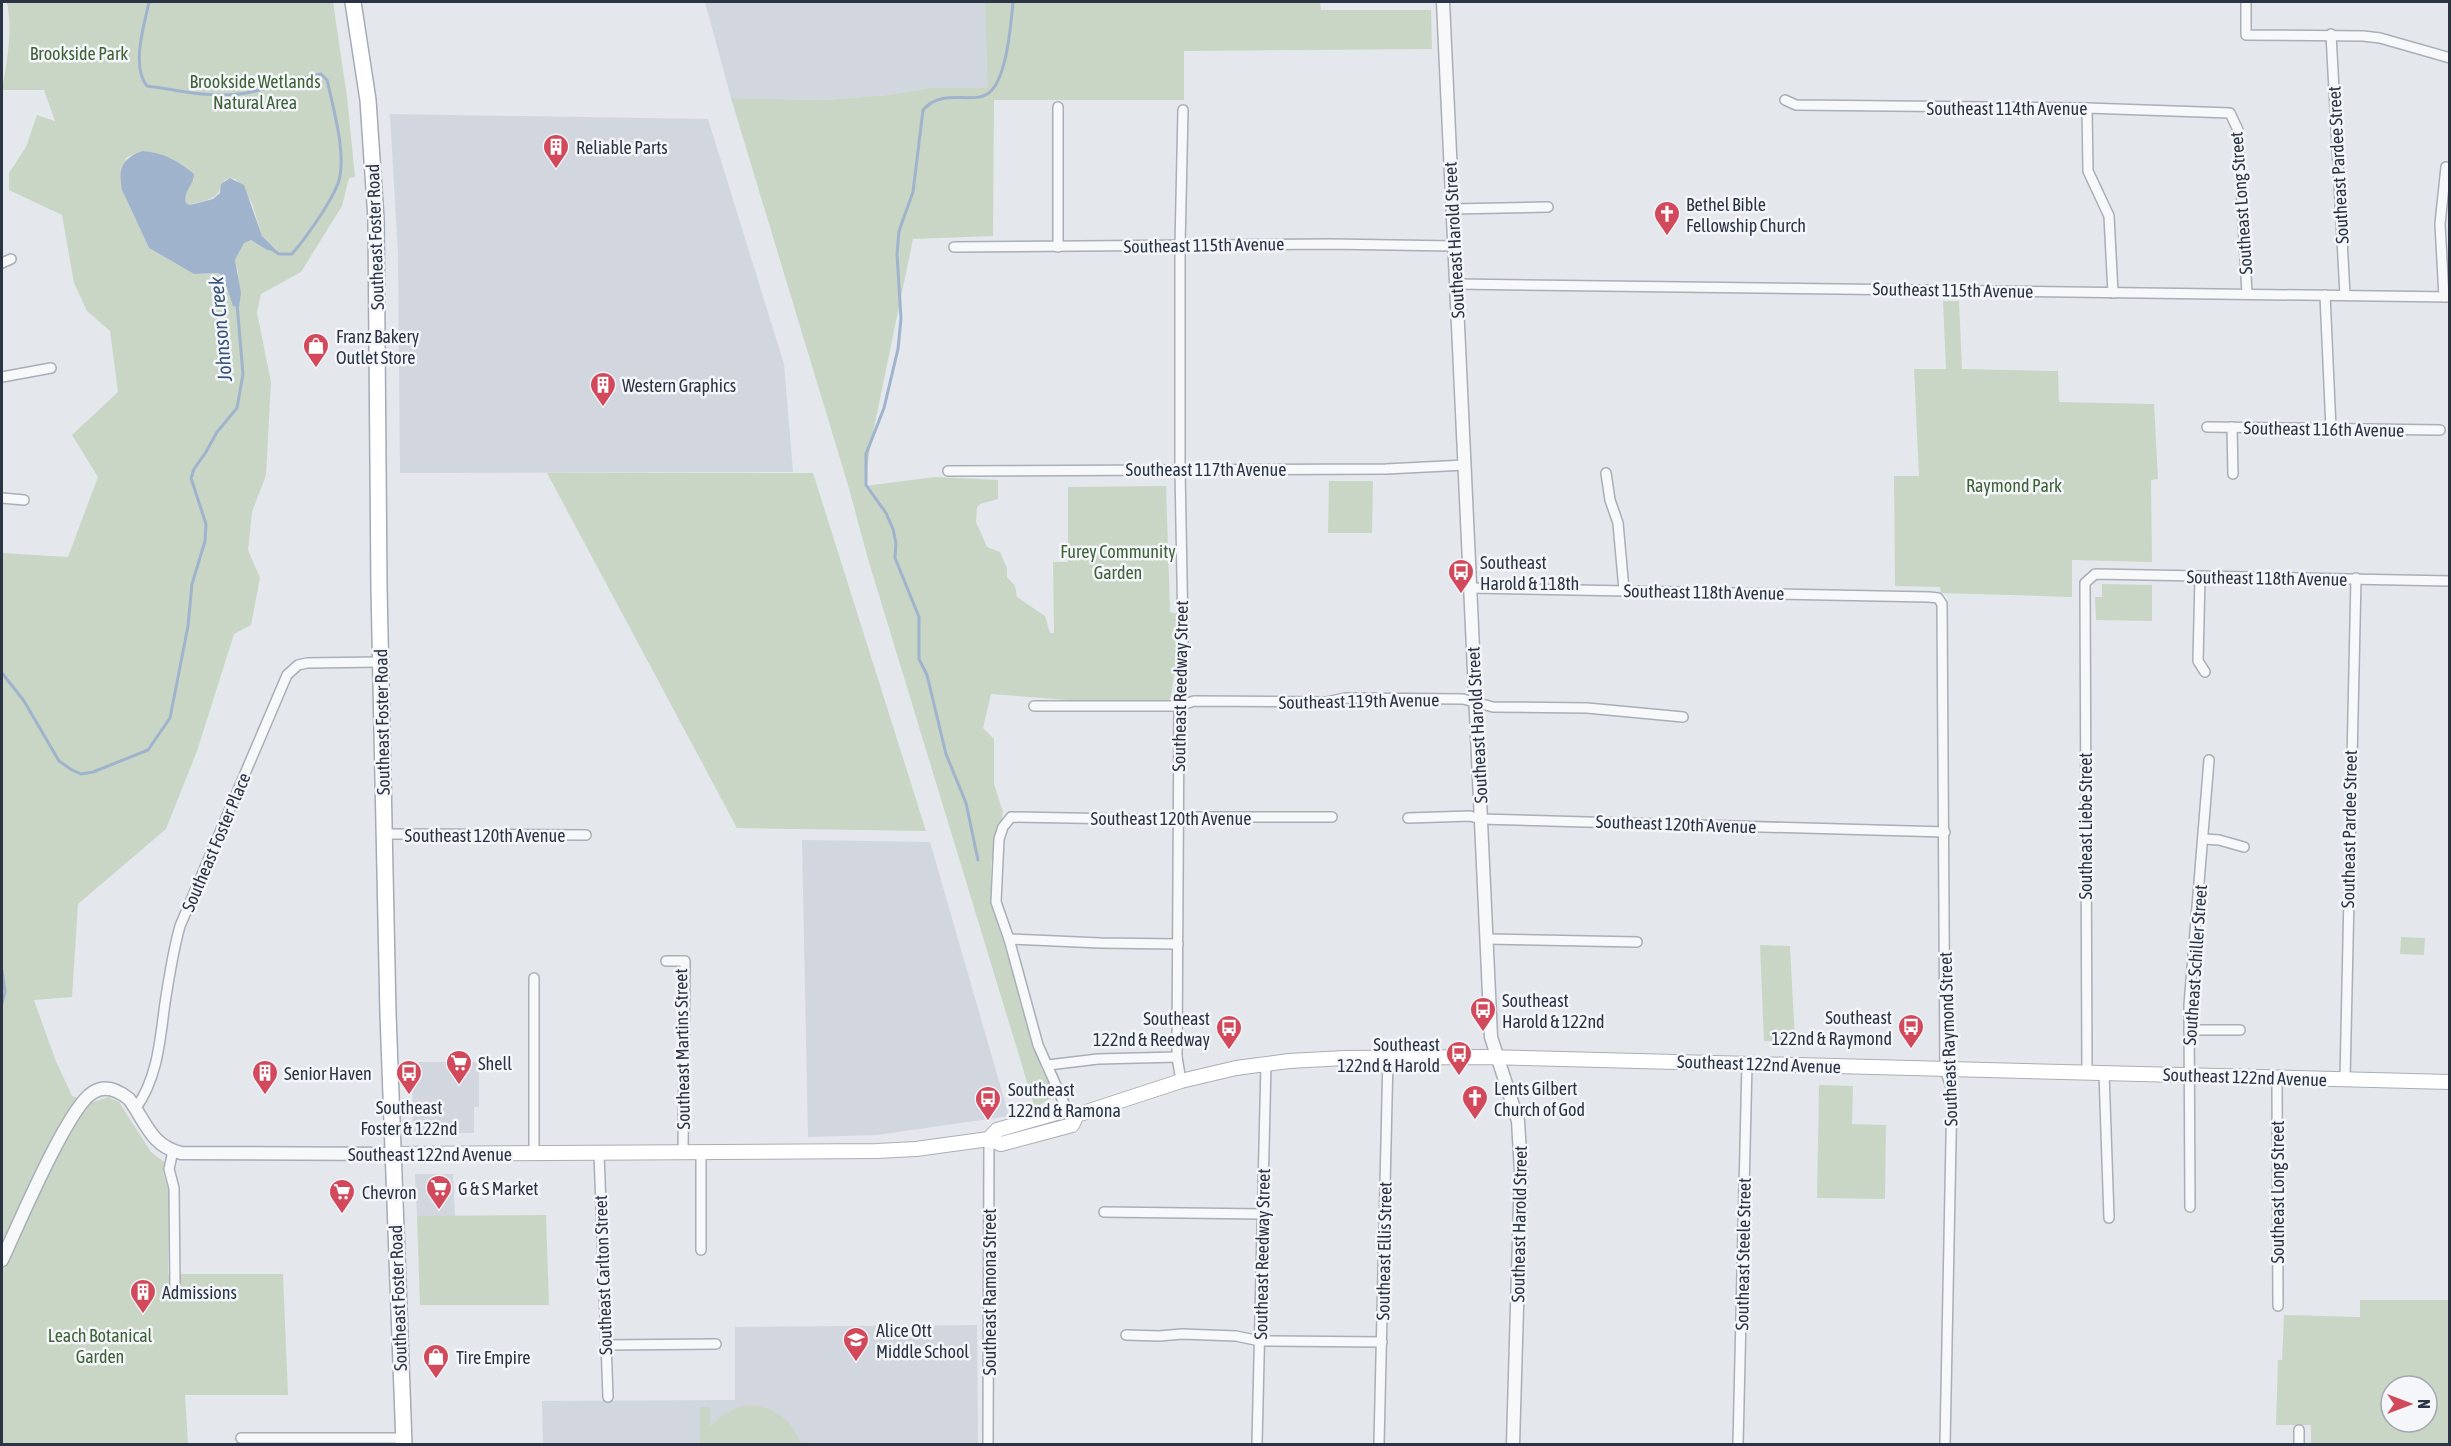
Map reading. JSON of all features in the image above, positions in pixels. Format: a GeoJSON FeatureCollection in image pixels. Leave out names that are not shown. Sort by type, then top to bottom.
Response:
{"type":"FeatureCollection","features":[{"type":"Feature","properties":{"kind":"main road","name":"Southeast Foster Road"},"geometry":{"type":"LineString","coordinates":[[353,2],[368,100],[376,201],[381,662],[392,1154],[404,1441]]}},
{"type":"Feature","properties":{"kind":"main road","name":"Southeast 122nd Avenue"},"geometry":{"type":"LineString","coordinates":[[392,1154],[893,1150],[988,1139],[1000,1144],[1072,1125],[1072,1113],[1181,1081],[1266,1064],[1314,1059],[1498,1057],[2450,1082]]}},
{"type":"Feature","properties":{"kind":"street","name":"Southeast Harold Street"},"geometry":{"type":"LineString","coordinates":[[1443,2],[1491,1036],[1516,1112],[1521,1148],[1513,1444]]}},
{"type":"Feature","properties":{"kind":"street"},"geometry":{"type":"LineString","coordinates":[[2246,2],[2246,35],[2331,34],[2380,38],[2450,58]]}},
{"type":"Feature","properties":{"kind":"street","name":"Southeast Pardee Street"},"geometry":{"type":"LineString","coordinates":[[2331,34],[2345,296]]}},
{"type":"Feature","properties":{"kind":"street","name":"Southeast 114th Avenue"},"geometry":{"type":"LineString","coordinates":[[1785,100],[1796,105],[1827,106],[2087,108],[2230,113]]}},
{"type":"Feature","properties":{"kind":"street"},"geometry":{"type":"LineString","coordinates":[[1058,107],[1058,247]]}},
{"type":"Feature","properties":{"kind":"street"},"geometry":{"type":"LineString","coordinates":[[2087,108],[2088,171],[2109,216],[2113,292]]}},
{"type":"Feature","properties":{"kind":"street","name":"Southeast Reedway Street"},"geometry":{"type":"LineString","coordinates":[[1181,1081],[1177,1057],[1177,820],[1183,633],[1180,246],[1183,110]]}},
{"type":"Feature","properties":{"kind":"street","name":"Southeast Long Street"},"geometry":{"type":"LineString","coordinates":[[2230,113],[2238,130],[2247,294]]}},
{"type":"Feature","properties":{"kind":"street"},"geometry":{"type":"LineString","coordinates":[[2446,166],[2440,224],[2447,297]]}},
{"type":"Feature","properties":{"kind":"street"},"geometry":{"type":"LineString","coordinates":[[1452,209],[1548,207]]}},
{"type":"Feature","properties":{"kind":"street","name":"Southeast 115th Avenue"},"geometry":{"type":"LineString","coordinates":[[954,247],[1330,244],[1454,246]]}},
{"type":"Feature","properties":{"kind":"street"},"geometry":{"type":"LineString","coordinates":[[2,263],[11,259]]}},
{"type":"Feature","properties":{"kind":"street","name":"Southeast 115th Avenue"},"geometry":{"type":"LineString","coordinates":[[1456,284],[2447,297]]}},
{"type":"Feature","properties":{"kind":"street"},"geometry":{"type":"LineString","coordinates":[[2325,295],[2331,429]]}},
{"type":"Feature","properties":{"kind":"street"},"geometry":{"type":"LineString","coordinates":[[2,377],[51,368]]}},
{"type":"Feature","properties":{"kind":"street","name":"Southeast 116th Avenue"},"geometry":{"type":"LineString","coordinates":[[2208,427],[2440,430]]}},
{"type":"Feature","properties":{"kind":"street"},"geometry":{"type":"LineString","coordinates":[[2232,427],[2233,474]]}},
{"type":"Feature","properties":{"kind":"street","name":"Southeast 117th Avenue"},"geometry":{"type":"LineString","coordinates":[[948,471],[1386,469],[1465,465]]}},
{"type":"Feature","properties":{"kind":"street"},"geometry":{"type":"LineString","coordinates":[[1606,473],[1610,501],[1620,536],[1624,590]]}},
{"type":"Feature","properties":{"kind":"street"},"geometry":{"type":"LineString","coordinates":[[2,498],[24,500]]}},
{"type":"Feature","properties":{"kind":"street","name":"Southeast 118th Avenue"},"geometry":{"type":"LineString","coordinates":[[2086,581],[2095,574],[2450,581]]}},
{"type":"Feature","properties":{"kind":"street"},"geometry":{"type":"LineString","coordinates":[[2200,577],[2198,661],[2205,672]]}},
{"type":"Feature","properties":{"kind":"street","name":"Southeast Pardee Street"},"geometry":{"type":"LineString","coordinates":[[2345,1079],[2356,578]]}},
{"type":"Feature","properties":{"kind":"street","name":"Southeast Liebe Street"},"geometry":{"type":"LineString","coordinates":[[2086,581],[2083,618],[2087,1072]]}},
{"type":"Feature","properties":{"kind":"street","name":"Southeast 118th Avenue"},"geometry":{"type":"LineString","coordinates":[[1470,588],[1938,598]]}},
{"type":"Feature","properties":{"kind":"street","name":"Southeast Raymond Street"},"geometry":{"type":"LineString","coordinates":[[1938,598],[1942,604],[1945,1069],[1952,1090],[1945,1444]]}},
{"type":"Feature","properties":{"kind":"street","name":"Southeast Foster Place"},"geometry":{"type":"LineString","coordinates":[[136,1108],[149,1085],[158,1054],[180,926],[287,675],[298,665],[307,663],[381,662]]}},
{"type":"Feature","properties":{"kind":"street","name":"Southeast 119th Avenue"},"geometry":{"type":"LineString","coordinates":[[1034,706],[1109,708],[1179,706],[1194,701],[1326,702],[1345,698],[1463,699],[1493,707],[1587,708],[1683,717]]}},
{"type":"Feature","properties":{"kind":"street","name":"Southeast Schiller Street"},"geometry":{"type":"LineString","coordinates":[[2190,1207],[2188,1030],[2209,760]]}},
{"type":"Feature","properties":{"kind":"street","name":"Southeast 120th Avenue"},"geometry":{"type":"LineString","coordinates":[[1408,818],[1470,816],[1481,819],[1945,832]]}},
{"type":"Feature","properties":{"kind":"street","name":"Southeast 120th Avenue"},"geometry":{"type":"LineString","coordinates":[[1010,939],[996,902],[999,839],[1003,827],[1011,817],[1177,820],[1191,817],[1332,817]]}},
{"type":"Feature","properties":{"kind":"street","name":"Southeast 120th Avenue"},"geometry":{"type":"LineString","coordinates":[[385,834],[586,835]]}},
{"type":"Feature","properties":{"kind":"street"},"geometry":{"type":"LineString","coordinates":[[2204,839],[2219,840],[2244,847]]}},
{"type":"Feature","properties":{"kind":"street"},"geometry":{"type":"LineString","coordinates":[[1072,1113],[1038,1045],[1010,939],[1178,944]]}},
{"type":"Feature","properties":{"kind":"street"},"geometry":{"type":"LineString","coordinates":[[1486,939],[1637,942]]}},
{"type":"Feature","properties":{"kind":"street","name":"Southeast Martins Street"},"geometry":{"type":"LineString","coordinates":[[666,961],[685,961],[683,1152]]}},
{"type":"Feature","properties":{"kind":"street"},"geometry":{"type":"LineString","coordinates":[[534,978],[534,1153]]}},
{"type":"Feature","properties":{"kind":"street"},"geometry":{"type":"LineString","coordinates":[[2188,1030],[2240,1030]]}},
{"type":"Feature","properties":{"kind":"street"},"geometry":{"type":"LineString","coordinates":[[1048,1065],[1098,1059],[1177,1057]]}},
{"type":"Feature","properties":{"kind":"street","name":"Southeast Ellis Street"},"geometry":{"type":"LineString","coordinates":[[1379,1444],[1388,1057]]}},
{"type":"Feature","properties":{"kind":"street","name":"Southeast Steele Street"},"geometry":{"type":"LineString","coordinates":[[1738,1444],[1748,1063]]}},
{"type":"Feature","properties":{"kind":"street","name":"Southeast Reedway Street"},"geometry":{"type":"LineString","coordinates":[[1257,1444],[1266,1064]]}},
{"type":"Feature","properties":{"kind":"street"},"geometry":{"type":"LineString","coordinates":[[2104,1073],[2109,1218]]}},
{"type":"Feature","properties":{"kind":"street","name":"Southeast Long Street"},"geometry":{"type":"LineString","coordinates":[[2277,1078],[2278,1306]]}},
{"type":"Feature","properties":{"kind":"street"},"geometry":{"type":"LineString","coordinates":[[2,1260],[67,1125],[83,1101],[95,1091],[111,1089],[123,1094],[136,1108],[157,1141],[173,1151],[169,1169],[174,1188],[175,1288]]}},
{"type":"Feature","properties":{"kind":"street","name":"Southeast Ramona Street"},"geometry":{"type":"LineString","coordinates":[[988,1139],[988,1444]]}},
{"type":"Feature","properties":{"kind":"street","name":"Southeast 122nd Avenue"},"geometry":{"type":"LineString","coordinates":[[173,1151],[191,1154],[392,1154]]}},
{"type":"Feature","properties":{"kind":"street"},"geometry":{"type":"LineString","coordinates":[[701,1152],[701,1250]]}},
{"type":"Feature","properties":{"kind":"street","name":"Southeast Carlton Street"},"geometry":{"type":"LineString","coordinates":[[599,1153],[608,1397]]}},
{"type":"Feature","properties":{"kind":"street"},"geometry":{"type":"LineString","coordinates":[[1104,1212],[1263,1214]]}},
{"type":"Feature","properties":{"kind":"street"},"geometry":{"type":"LineString","coordinates":[[1126,1335],[1225,1336],[1260,1341],[1382,1342]]}},
{"type":"Feature","properties":{"kind":"street"},"geometry":{"type":"LineString","coordinates":[[606,1346],[716,1344]]}},
{"type":"Feature","properties":{"kind":"street"},"geometry":{"type":"LineString","coordinates":[[2299,1430],[2299,1444]]}},
{"type":"Feature","properties":{"kind":"street"},"geometry":{"type":"LineString","coordinates":[[241,1438],[404,1441]]}},
{"type":"Feature","properties":{"kind":"shaded area"},"geometry":{"type":"Polygon","coordinates":[[[705,2],[985,2],[989,88],[929,88],[888,95],[825,100],[731,98],[705,2]]]}},
{"type":"Feature","properties":{"kind":"shaded area"},"geometry":{"type":"Polygon","coordinates":[[[390,114],[708,119],[784,364],[793,472],[400,473],[398,254],[390,114]]]}},
{"type":"Feature","properties":{"kind":"shaded area"},"geometry":{"type":"Polygon","coordinates":[[[802,840],[930,842],[1009,1116],[877,1135],[808,1137],[802,840]]]}},
{"type":"Feature","properties":{"kind":"shaded area"},"geometry":{"type":"Polygon","coordinates":[[[412,1062],[479,1062],[479,1107],[474,1107],[474,1133],[413,1133],[412,1062]]]}},
{"type":"Feature","properties":{"kind":"shaded area"},"geometry":{"type":"Polygon","coordinates":[[[415,1174],[453,1174],[455,1216],[417,1216],[415,1174]]]}},
{"type":"Feature","properties":{"kind":"shaded area","name":"Alice Ott Middle School"},"geometry":{"type":"Polygon","coordinates":[[[977,1325],[978,1444],[543,1444],[542,1401],[735,1400],[735,1327],[977,1325]]]}},
{"type":"Feature","properties":{"kind":"green space"},"geometry":{"type":"Polygon","coordinates":[[[7,2],[333,2],[347,97],[355,177],[349,178],[342,206],[301,272],[261,294],[257,312],[271,382],[266,475],[252,512],[248,550],[260,578],[251,625],[234,634],[197,751],[166,829],[78,904],[72,997],[34,1000],[55,1059],[72,1096],[93,1102],[109,1097],[119,1102],[151,1152],[164,1162],[163,1172],[169,1191],[168,1274],[283,1274],[288,1395],[185,1395],[188,1444],[2,1444],[2,553],[68,557],[98,477],[72,435],[118,392],[110,331],[87,311],[74,283],[62,215],[9,190],[9,173],[26,147],[37,115],[55,121],[44,90],[2,90],[9,46],[7,2]],[[142,151],[126,158],[122,190],[149,248],[194,274],[218,273],[237,283],[238,272],[235,260],[244,242],[251,240],[267,250],[277,251],[262,236],[252,203],[236,179],[225,180],[219,192],[212,198],[190,205],[186,203],[186,196],[188,187],[194,179],[183,167],[171,159],[142,151]]]}},
{"type":"Feature","properties":{"kind":"green space","name":"Furey Community Garden"},"geometry":{"type":"Polygon","coordinates":[[[985,2],[1320,2],[1321,10],[1431,10],[1432,49],[1184,51],[1184,100],[994,100],[993,236],[913,239],[870,447],[865,486],[935,477],[998,480],[998,499],[977,507],[976,522],[987,547],[1000,552],[1007,568],[1007,577],[1015,586],[1017,597],[1045,616],[1050,633],[1054,633],[1053,562],[1068,562],[1068,487],[1166,486],[1170,612],[1177,614],[1178,647],[1171,697],[1168,701],[1094,702],[991,694],[983,728],[994,739],[994,784],[1003,812],[991,864],[991,900],[1042,1070],[1054,1096],[1036,1107],[868,559],[848,485],[731,98],[825,100],[888,95],[929,88],[988,88],[985,2]]]}},
{"type":"Feature","properties":{"kind":"green space","name":"Raymond Park"},"geometry":{"type":"Polygon","coordinates":[[[1943,301],[1959,301],[1962,369],[2058,371],[2059,402],[2154,404],[2158,479],[2151,480],[2152,562],[2072,560],[2072,597],[1941,593],[1940,587],[1895,586],[1894,476],[1919,476],[1914,369],[1946,369],[1943,301]]]}},
{"type":"Feature","properties":{"kind":"green space"},"geometry":{"type":"Polygon","coordinates":[[[547,473],[813,473],[926,831],[737,828],[547,473]]]}},
{"type":"Feature","properties":{"kind":"green space"},"geometry":{"type":"Polygon","coordinates":[[[1329,481],[1373,481],[1372,533],[1328,533],[1329,481]]]}},
{"type":"Feature","properties":{"kind":"green space"},"geometry":{"type":"Polygon","coordinates":[[[2102,584],[2152,585],[2152,621],[2096,620],[2095,597],[2102,597],[2102,584]]]}},
{"type":"Feature","properties":{"kind":"green space"},"geometry":{"type":"Polygon","coordinates":[[[2401,937],[2425,938],[2424,955],[2400,954],[2401,937]]]}},
{"type":"Feature","properties":{"kind":"green space"},"geometry":{"type":"Polygon","coordinates":[[[1760,945],[1790,946],[1795,1042],[1764,1041],[1760,945]]]}},
{"type":"Feature","properties":{"kind":"green space"},"geometry":{"type":"Polygon","coordinates":[[[1819,1085],[1853,1086],[1852,1124],[1886,1125],[1885,1199],[1817,1198],[1819,1085]]]}},
{"type":"Feature","properties":{"kind":"green space"},"geometry":{"type":"Polygon","coordinates":[[[546,1215],[549,1305],[420,1305],[417,1216],[546,1215]]]}},
{"type":"Feature","properties":{"kind":"green space"},"geometry":{"type":"Polygon","coordinates":[[[2360,1300],[2449,1300],[2449,1444],[2311,1444],[2311,1425],[2276,1425],[2278,1360],[2282,1360],[2284,1315],[2360,1317],[2360,1300]]]}},
{"type":"Feature","properties":{"kind":"green space"},"geometry":{"type":"Polygon","coordinates":[[[752,1405],[779,1414],[792,1427],[801,1444],[700,1444],[700,1407],[710,1407],[710,1426],[724,1414],[742,1406],[752,1405]]]}},
{"type":"Feature","properties":{"kind":"water"},"geometry":{"type":"Polygon","coordinates":[[[142,151],[170,158],[194,174],[185,199],[190,205],[213,199],[220,193],[221,184],[230,178],[244,185],[262,236],[278,252],[267,250],[251,240],[244,243],[235,260],[241,293],[239,307],[233,306],[223,276],[218,273],[194,274],[149,248],[122,190],[121,182],[123,165],[130,157],[142,151]]]}},
{"type":"Feature","properties":{"kind":"waterway","name":"Johnson Creek"},"geometry":{"type":"LineString","coordinates":[[149,2],[139,57],[142,78],[147,86],[228,95],[250,92],[321,74],[327,80],[340,141],[341,165],[338,184],[320,216],[292,254],[279,254],[271,249]]}},
{"type":"Feature","properties":{"kind":"waterway"},"geometry":{"type":"LineString","coordinates":[[978,860],[966,803],[946,754],[927,675],[919,659],[919,617],[895,558],[896,543],[893,529],[886,513],[866,485],[866,454],[884,408],[898,349],[901,319],[897,254],[899,231],[913,192],[923,110],[940,99],[977,97],[991,91],[1004,62],[1013,2]]}},
{"type":"Feature","properties":{"kind":"waterway","name":"Johnson Creek"},"geometry":{"type":"LineString","coordinates":[[2,673],[24,701],[59,761],[81,774],[93,772],[148,750],[170,718],[188,626],[192,584],[205,541],[206,524],[191,478],[194,469],[217,432],[237,408],[243,374],[237,304]]}},
{"type":"Feature","properties":{"kind":"waterway","name":"Johnson Creek"},"geometry":{"type":"LineString","coordinates":[[2,970],[5,992],[2,1004]]}},
{"type":"Feature","properties":{"kind":"place","name":"Reliable Parts"},"geometry":{"type":"Point","coordinates":[556,170]}},
{"type":"Feature","properties":{"kind":"place","name":"Bethel Bible Fellowship Church"},"geometry":{"type":"Point","coordinates":[1667,237]}},
{"type":"Feature","properties":{"kind":"place","name":"Franz Bakery Outlet Store"},"geometry":{"type":"Point","coordinates":[316,369]}},
{"type":"Feature","properties":{"kind":"place","name":"Western Graphics"},"geometry":{"type":"Point","coordinates":[603,408]}},
{"type":"Feature","properties":{"kind":"place","name":"Southeast Harold & 118th"},"geometry":{"type":"Point","coordinates":[1461,595]}},
{"type":"Feature","properties":{"kind":"place","name":"Southeast Harold & 122nd"},"geometry":{"type":"Point","coordinates":[1483,1033]}},
{"type":"Feature","properties":{"kind":"place","name":"Southeast 122nd & Raymond"},"geometry":{"type":"Point","coordinates":[1911,1050]}},
{"type":"Feature","properties":{"kind":"place","name":"Southeast 122nd & Reedway"},"geometry":{"type":"Point","coordinates":[1229,1051]}},
{"type":"Feature","properties":{"kind":"place","name":"Southeast 122nd & Harold"},"geometry":{"type":"Point","coordinates":[1459,1077]}},
{"type":"Feature","properties":{"kind":"place","name":"Shell"},"geometry":{"type":"Point","coordinates":[459,1086]}},
{"type":"Feature","properties":{"kind":"place","name":"Senior Haven"},"geometry":{"type":"Point","coordinates":[265,1096]}},
{"type":"Feature","properties":{"kind":"place","name":"Southeast Foster & 122nd"},"geometry":{"type":"Point","coordinates":[409,1096]}},
{"type":"Feature","properties":{"kind":"place","name":"Lents Gilbert Church of God"},"geometry":{"type":"Point","coordinates":[1475,1121]}},
{"type":"Feature","properties":{"kind":"place","name":"Southeast 122nd & Ramona"},"geometry":{"type":"Point","coordinates":[988,1122]}},
{"type":"Feature","properties":{"kind":"place","name":"G & S Market"},"geometry":{"type":"Point","coordinates":[439,1211]}},
{"type":"Feature","properties":{"kind":"place","name":"Chevron"},"geometry":{"type":"Point","coordinates":[342,1215]}},
{"type":"Feature","properties":{"kind":"place","name":"Admissions"},"geometry":{"type":"Point","coordinates":[143,1315]}},
{"type":"Feature","properties":{"kind":"place","name":"Alice Ott Middle School"},"geometry":{"type":"Point","coordinates":[856,1363]}},
{"type":"Feature","properties":{"kind":"place","name":"Tire Empire"},"geometry":{"type":"Point","coordinates":[436,1380]}},
{"type":"Feature","properties":{"kind":"park label","name":"Brookside Park"},"geometry":{"type":"Point","coordinates":[79,53]}},
{"type":"Feature","properties":{"kind":"park label","name":"Brookside Wetlands Natural Area"},"geometry":{"type":"Point","coordinates":[255,91]}},
{"type":"Feature","properties":{"kind":"park label","name":"Leach Botanical Garden"},"geometry":{"type":"Point","coordinates":[100,1345]}}]}
